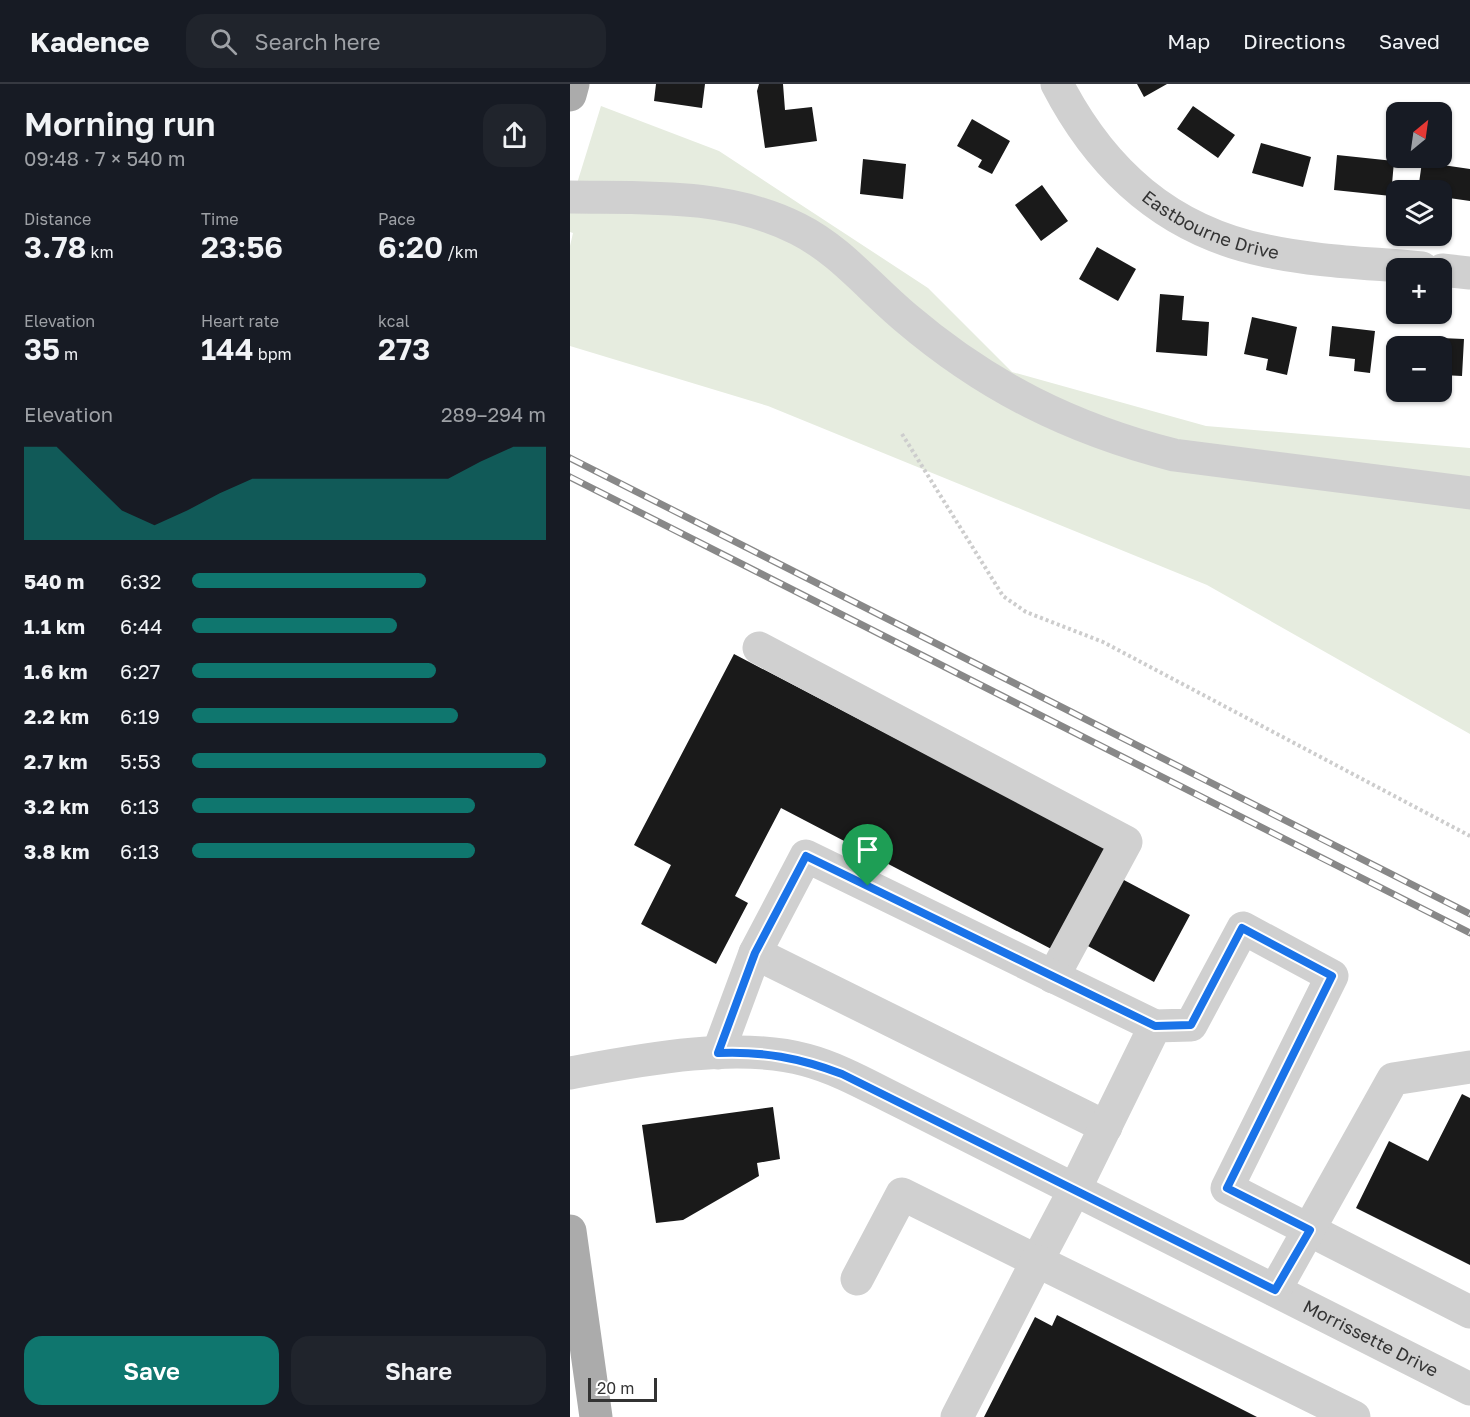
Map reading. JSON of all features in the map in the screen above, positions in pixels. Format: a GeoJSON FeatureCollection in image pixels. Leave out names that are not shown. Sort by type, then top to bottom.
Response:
{"type":"FeatureCollection","features":[{"type":"Feature","properties":{"kind":"main road"},"geometry":{"type":"LineString","coordinates":[[570,95],[573,84]]}},
{"type":"Feature","properties":{"kind":"main road"},"geometry":{"type":"LineString","coordinates":[[570,1231],[596,1417]]}},
{"type":"Feature","properties":{"kind":"street","name":"Eastbourne Drive"},"geometry":{"type":"LineString","coordinates":[[1057,84],[1076,122],[1112,166],[1166,211],[1195,227],[1266,251],[1386,264]]}},
{"type":"Feature","properties":{"kind":"street"},"geometry":{"type":"LineString","coordinates":[[570,197],[696,200],[723,203],[796,228],[834,252],[905,318],[952,355],[1010,393],[1068,421],[1128,443],[1174,456],[1375,483],[1470,493]]}},
{"type":"Feature","properties":{"kind":"street"},"geometry":{"type":"LineString","coordinates":[[1452,271],[1470,273]]}},
{"type":"Feature","properties":{"kind":"street"},"geometry":{"type":"LineString","coordinates":[[759,648],[1126,842],[1053,976]]}},
{"type":"Feature","properties":{"kind":"street"},"geometry":{"type":"LineString","coordinates":[[718,1053],[755,953],[806,856],[1155,1026],[1191,1025],[1242,928],[1332,976],[1227,1188],[1470,1312]]}},
{"type":"Feature","properties":{"kind":"street"},"geometry":{"type":"LineString","coordinates":[[755,953],[1106,1127]]}},
{"type":"Feature","properties":{"kind":"street"},"geometry":{"type":"LineString","coordinates":[[957,1417],[1075,1189],[1155,1026]]}},
{"type":"Feature","properties":{"kind":"street","name":"Morrissette Drive"},"geometry":{"type":"LineString","coordinates":[[570,1073],[718,1053],[777,1055],[806,1060],[833,1070],[1075,1189],[1470,1389]]}},
{"type":"Feature","properties":{"kind":"street"},"geometry":{"type":"LineString","coordinates":[[1275,1290],[1393,1079],[1470,1067]]}},
{"type":"Feature","properties":{"kind":"street"},"geometry":{"type":"LineString","coordinates":[[857,1279],[902,1194],[1354,1417]]}},
{"type":"Feature","properties":{"kind":"path"},"geometry":{"type":"LineString","coordinates":[[902,434],[1003,596],[1026,612],[1102,642],[1470,836]]}},
{"type":"Feature","properties":{"kind":"shaded area"},"geometry":{"type":"Polygon","coordinates":[[[601,106],[719,151],[928,288],[1012,372],[1206,426],[1470,448],[1470,734],[1207,585],[768,406],[570,346],[570,246],[573,233],[570,232],[570,206],[601,106]]]}},
{"type":"Feature","properties":{"kind":"building"},"geometry":{"type":"Polygon","coordinates":[[[656,84],[705,84],[702,108],[654,101],[656,84]]]}},
{"type":"Feature","properties":{"kind":"building"},"geometry":{"type":"Polygon","coordinates":[[[759,84],[783,84],[785,110],[812,107],[817,141],[765,148],[757,91],[759,84]]]}},
{"type":"Feature","properties":{"kind":"building"},"geometry":{"type":"Polygon","coordinates":[[[1137,84],[1167,84],[1144,97],[1137,84]]]}},
{"type":"Feature","properties":{"kind":"building"},"geometry":{"type":"Polygon","coordinates":[[[1193,106],[1235,135],[1218,158],[1177,129],[1193,106]]]}},
{"type":"Feature","properties":{"kind":"building"},"geometry":{"type":"Polygon","coordinates":[[[972,119],[1010,141],[992,174],[978,167],[982,160],[957,146],[972,119]]]}},
{"type":"Feature","properties":{"kind":"building"},"geometry":{"type":"Polygon","coordinates":[[[1261,143],[1311,157],[1303,187],[1252,173],[1261,143]]]}},
{"type":"Feature","properties":{"kind":"building"},"geometry":{"type":"Polygon","coordinates":[[[1337,155],[1386,160],[1386,168],[1393,168],[1392,180],[1386,180],[1386,195],[1334,190],[1337,155]]]}},
{"type":"Feature","properties":{"kind":"building"},"geometry":{"type":"Polygon","coordinates":[[[863,159],[906,164],[903,199],[860,194],[863,159]]]}},
{"type":"Feature","properties":{"kind":"building"},"geometry":{"type":"Polygon","coordinates":[[[1452,166],[1470,169],[1470,201],[1452,198],[1452,180],[1419,180],[1421,168],[1452,166]]]}},
{"type":"Feature","properties":{"kind":"building"},"geometry":{"type":"Polygon","coordinates":[[[1042,185],[1068,221],[1041,241],[1015,205],[1042,185]]]}},
{"type":"Feature","properties":{"kind":"building"},"geometry":{"type":"Polygon","coordinates":[[[1097,247],[1136,269],[1118,301],[1079,279],[1097,247]]]}},
{"type":"Feature","properties":{"kind":"building"},"geometry":{"type":"Polygon","coordinates":[[[1160,294],[1184,296],[1182,320],[1209,322],[1207,356],[1156,352],[1160,294]]]}},
{"type":"Feature","properties":{"kind":"building"},"geometry":{"type":"Polygon","coordinates":[[[1252,317],[1297,327],[1287,375],[1266,370],[1268,359],[1244,354],[1252,317]]]}},
{"type":"Feature","properties":{"kind":"building"},"geometry":{"type":"Polygon","coordinates":[[[1332,326],[1375,331],[1370,373],[1354,371],[1355,359],[1329,356],[1332,326]]]}},
{"type":"Feature","properties":{"kind":"building"},"geometry":{"type":"Polygon","coordinates":[[[1452,338],[1464,339],[1462,376],[1452,376],[1452,338]]]}},
{"type":"Feature","properties":{"kind":"building"},"geometry":{"type":"Polygon","coordinates":[[[734,654],[1110,850],[1057,952],[781,808],[735,896],[748,903],[716,964],[641,924],[671,865],[634,845],[734,654]]]}},
{"type":"Feature","properties":{"kind":"building"},"geometry":{"type":"Polygon","coordinates":[[[1122,879],[1190,915],[1154,982],[1086,945],[1122,879]]]}},
{"type":"Feature","properties":{"kind":"building"},"geometry":{"type":"Polygon","coordinates":[[[1462,1094],[1470,1098],[1470,1265],[1356,1208],[1389,1141],[1428,1161],[1462,1094]]]}},
{"type":"Feature","properties":{"kind":"building"},"geometry":{"type":"Polygon","coordinates":[[[773,1107],[780,1159],[757,1163],[759,1176],[683,1220],[656,1223],[642,1125],[773,1107]]]}},
{"type":"Feature","properties":{"kind":"building"},"geometry":{"type":"Polygon","coordinates":[[[1057,1315],[1257,1417],[984,1417],[1035,1317],[1052,1326],[1057,1315]]]}},
{"type":"Feature","properties":{"kind":"railway"},"geometry":{"type":"LineString","coordinates":[[570,458],[1470,914]]}},
{"type":"Feature","properties":{"kind":"railway"},"geometry":{"type":"LineString","coordinates":[[570,477],[1470,933]]}},
{"type":"Feature","properties":{"kind":"route"},"geometry":{"type":"LineString","coordinates":[[806,856],[868,886],[1155,1026],[1191,1025],[1242,928],[1332,976],[1227,1188],[1310,1230],[1275,1290],[842,1074],[806,1060],[777,1055],[718,1053],[755,953],[806,856]]}}]}
